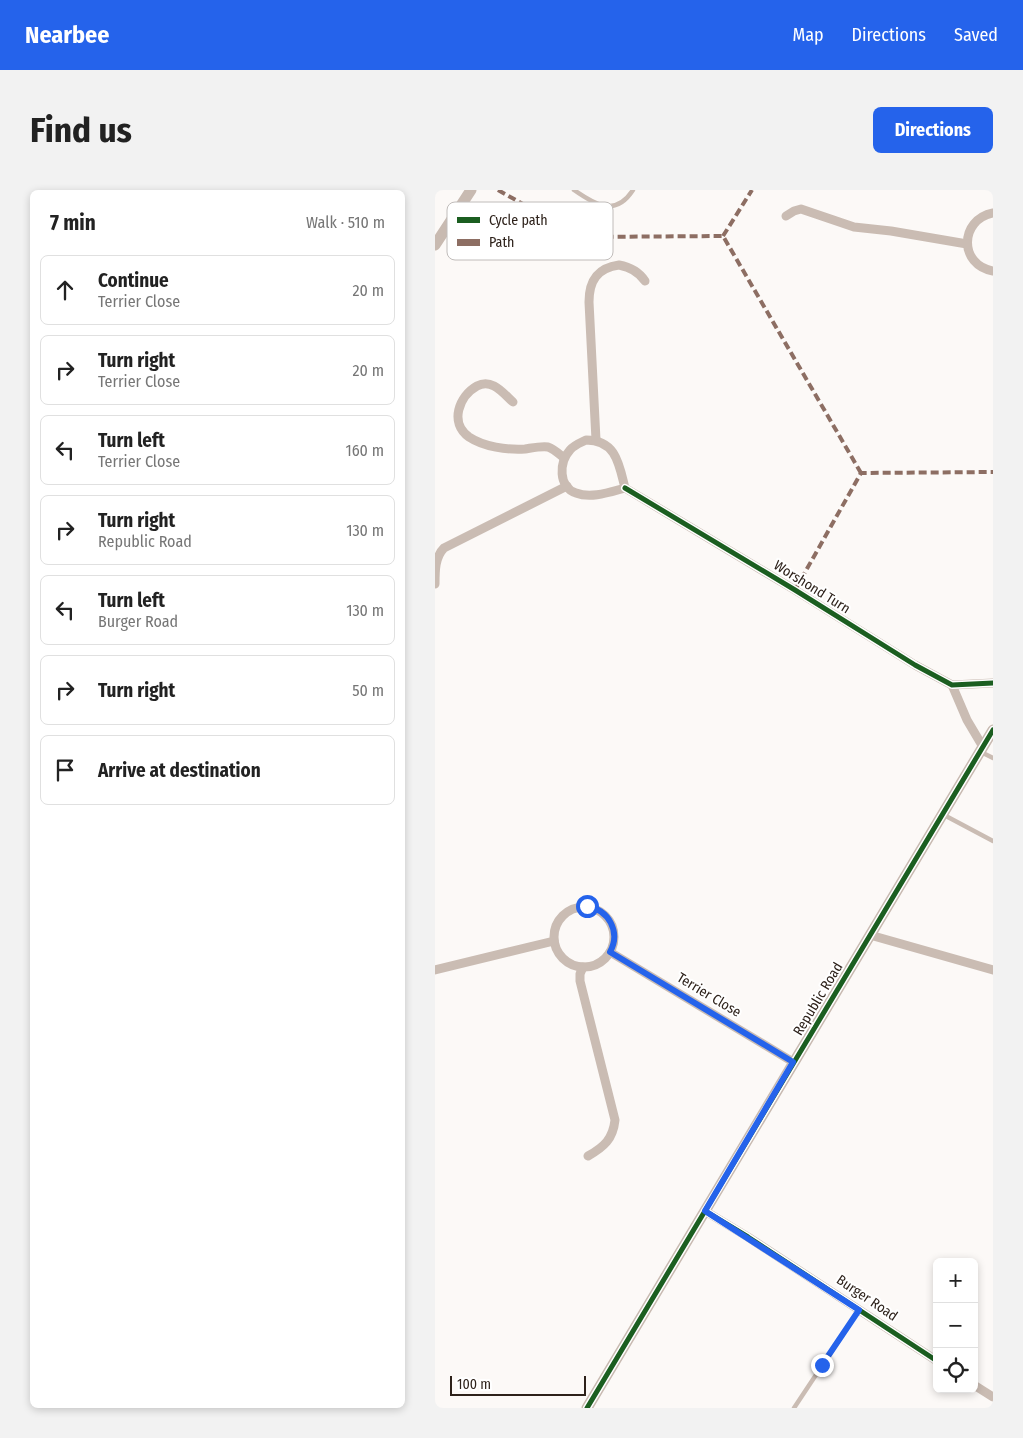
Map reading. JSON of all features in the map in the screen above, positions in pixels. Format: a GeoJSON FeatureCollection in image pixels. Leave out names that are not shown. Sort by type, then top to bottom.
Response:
{"type":"FeatureCollection","features":[{"type":"Feature","properties":{"kind":"street"},"geometry":{"type":"LineString","coordinates":[[463,202],[471,190]]}},
{"type":"Feature","properties":{"kind":"street"},"geometry":{"type":"LineString","coordinates":[[786,216],[794,211],[801,210],[854,227],[891,231],[967,244]]}},
{"type":"Feature","properties":{"kind":"street"},"geometry":{"type":"LineString","coordinates":[[993,214],[982,217],[975,223],[970,231],[967,244],[969,253],[974,261],[982,267],[993,271]]}},
{"type":"Feature","properties":{"kind":"street"},"geometry":{"type":"LineString","coordinates":[[435,245],[447,227]]}},
{"type":"Feature","properties":{"kind":"street"},"geometry":{"type":"LineString","coordinates":[[596,440],[589,302],[592,282],[601,272],[619,264],[633,269],[641,275],[645,282]]}},
{"type":"Feature","properties":{"kind":"street"},"geometry":{"type":"LineString","coordinates":[[513,402],[491,384],[481,384],[471,390],[459,406],[457,415],[459,422],[469,437],[491,446],[517,449],[547,447],[564,458]]}},
{"type":"Feature","properties":{"kind":"street"},"geometry":{"type":"LineString","coordinates":[[586,440],[596,440],[604,443],[612,450],[616,458],[625,488],[600,494],[584,495],[574,493],[567,486],[562,471],[564,458],[569,450],[586,440]]}},
{"type":"Feature","properties":{"kind":"street"},"geometry":{"type":"LineString","coordinates":[[435,584],[436,559],[439,552],[444,548],[567,486]]}},
{"type":"Feature","properties":{"kind":"street","name":"Worshond Turn"},"geometry":{"type":"LineString","coordinates":[[625,488],[795,590],[915,665],[952,685]]}},
{"type":"Feature","properties":{"kind":"street"},"geometry":{"type":"LineString","coordinates":[[982,750],[952,685],[993,683]]}},
{"type":"Feature","properties":{"kind":"street","name":"Republic Road"},"geometry":{"type":"LineString","coordinates":[[587,1408],[993,730]]}},
{"type":"Feature","properties":{"kind":"street"},"geometry":{"type":"LineString","coordinates":[[590,907],[604,914],[612,924],[614,937],[610,952],[600,962],[583,967],[573,965],[564,959],[554,942],[556,926],[563,915],[574,908],[590,907]]}},
{"type":"Feature","properties":{"kind":"street"},"geometry":{"type":"LineString","coordinates":[[870,935],[993,970]]}},
{"type":"Feature","properties":{"kind":"street"},"geometry":{"type":"LineString","coordinates":[[435,970],[554,942]]}},
{"type":"Feature","properties":{"kind":"street","name":"Terrier Close"},"geometry":{"type":"LineString","coordinates":[[610,952],[793,1062]]}},
{"type":"Feature","properties":{"kind":"street"},"geometry":{"type":"LineString","coordinates":[[583,967],[580,981],[615,1120],[613,1133],[608,1142],[588,1156]]}},
{"type":"Feature","properties":{"kind":"street","name":"Burger Road"},"geometry":{"type":"LineString","coordinates":[[705,1211],[933,1358]]}},
{"type":"Feature","properties":{"kind":"street"},"geometry":{"type":"LineString","coordinates":[[978,1388],[993,1397]]}},
{"type":"Feature","properties":{"kind":"lane"},"geometry":{"type":"LineString","coordinates":[[573,190],[591,202]]}},
{"type":"Feature","properties":{"kind":"lane"},"geometry":{"type":"LineString","coordinates":[[613,205],[622,203],[633,190]]}},
{"type":"Feature","properties":{"kind":"lane"},"geometry":{"type":"LineString","coordinates":[[982,750],[993,758]]}},
{"type":"Feature","properties":{"kind":"lane"},"geometry":{"type":"LineString","coordinates":[[943,814],[993,841]]}},
{"type":"Feature","properties":{"kind":"lane"},"geometry":{"type":"LineString","coordinates":[[794,1408],[859,1310]]}},
{"type":"Feature","properties":{"kind":"marked path"},"geometry":{"type":"LineString","coordinates":[[498,190],[519,202]]}},
{"type":"Feature","properties":{"kind":"marked path"},"geometry":{"type":"LineString","coordinates":[[723,236],[752,190]]}},
{"type":"Feature","properties":{"kind":"marked path"},"geometry":{"type":"LineString","coordinates":[[613,237],[723,236],[861,473]]}},
{"type":"Feature","properties":{"kind":"marked path"},"geometry":{"type":"LineString","coordinates":[[795,590],[861,473],[993,472]]}},
{"type":"Feature","properties":{"kind":"cycle path"},"geometry":{"type":"LineString","coordinates":[[625,488],[795,590],[915,665],[952,685],[993,683]]}},
{"type":"Feature","properties":{"kind":"cycle path"},"geometry":{"type":"LineString","coordinates":[[587,1408],[993,730]]}},
{"type":"Feature","properties":{"kind":"cycle path"},"geometry":{"type":"LineString","coordinates":[[705,1211],[748,1237],[933,1358]]}},
{"type":"Feature","properties":{"kind":"route"},"geometry":{"type":"LineString","coordinates":[[587,906],[604,914],[613,927],[614,937],[610,952],[793,1062],[705,1211],[859,1310],[822,1365]]}}]}
